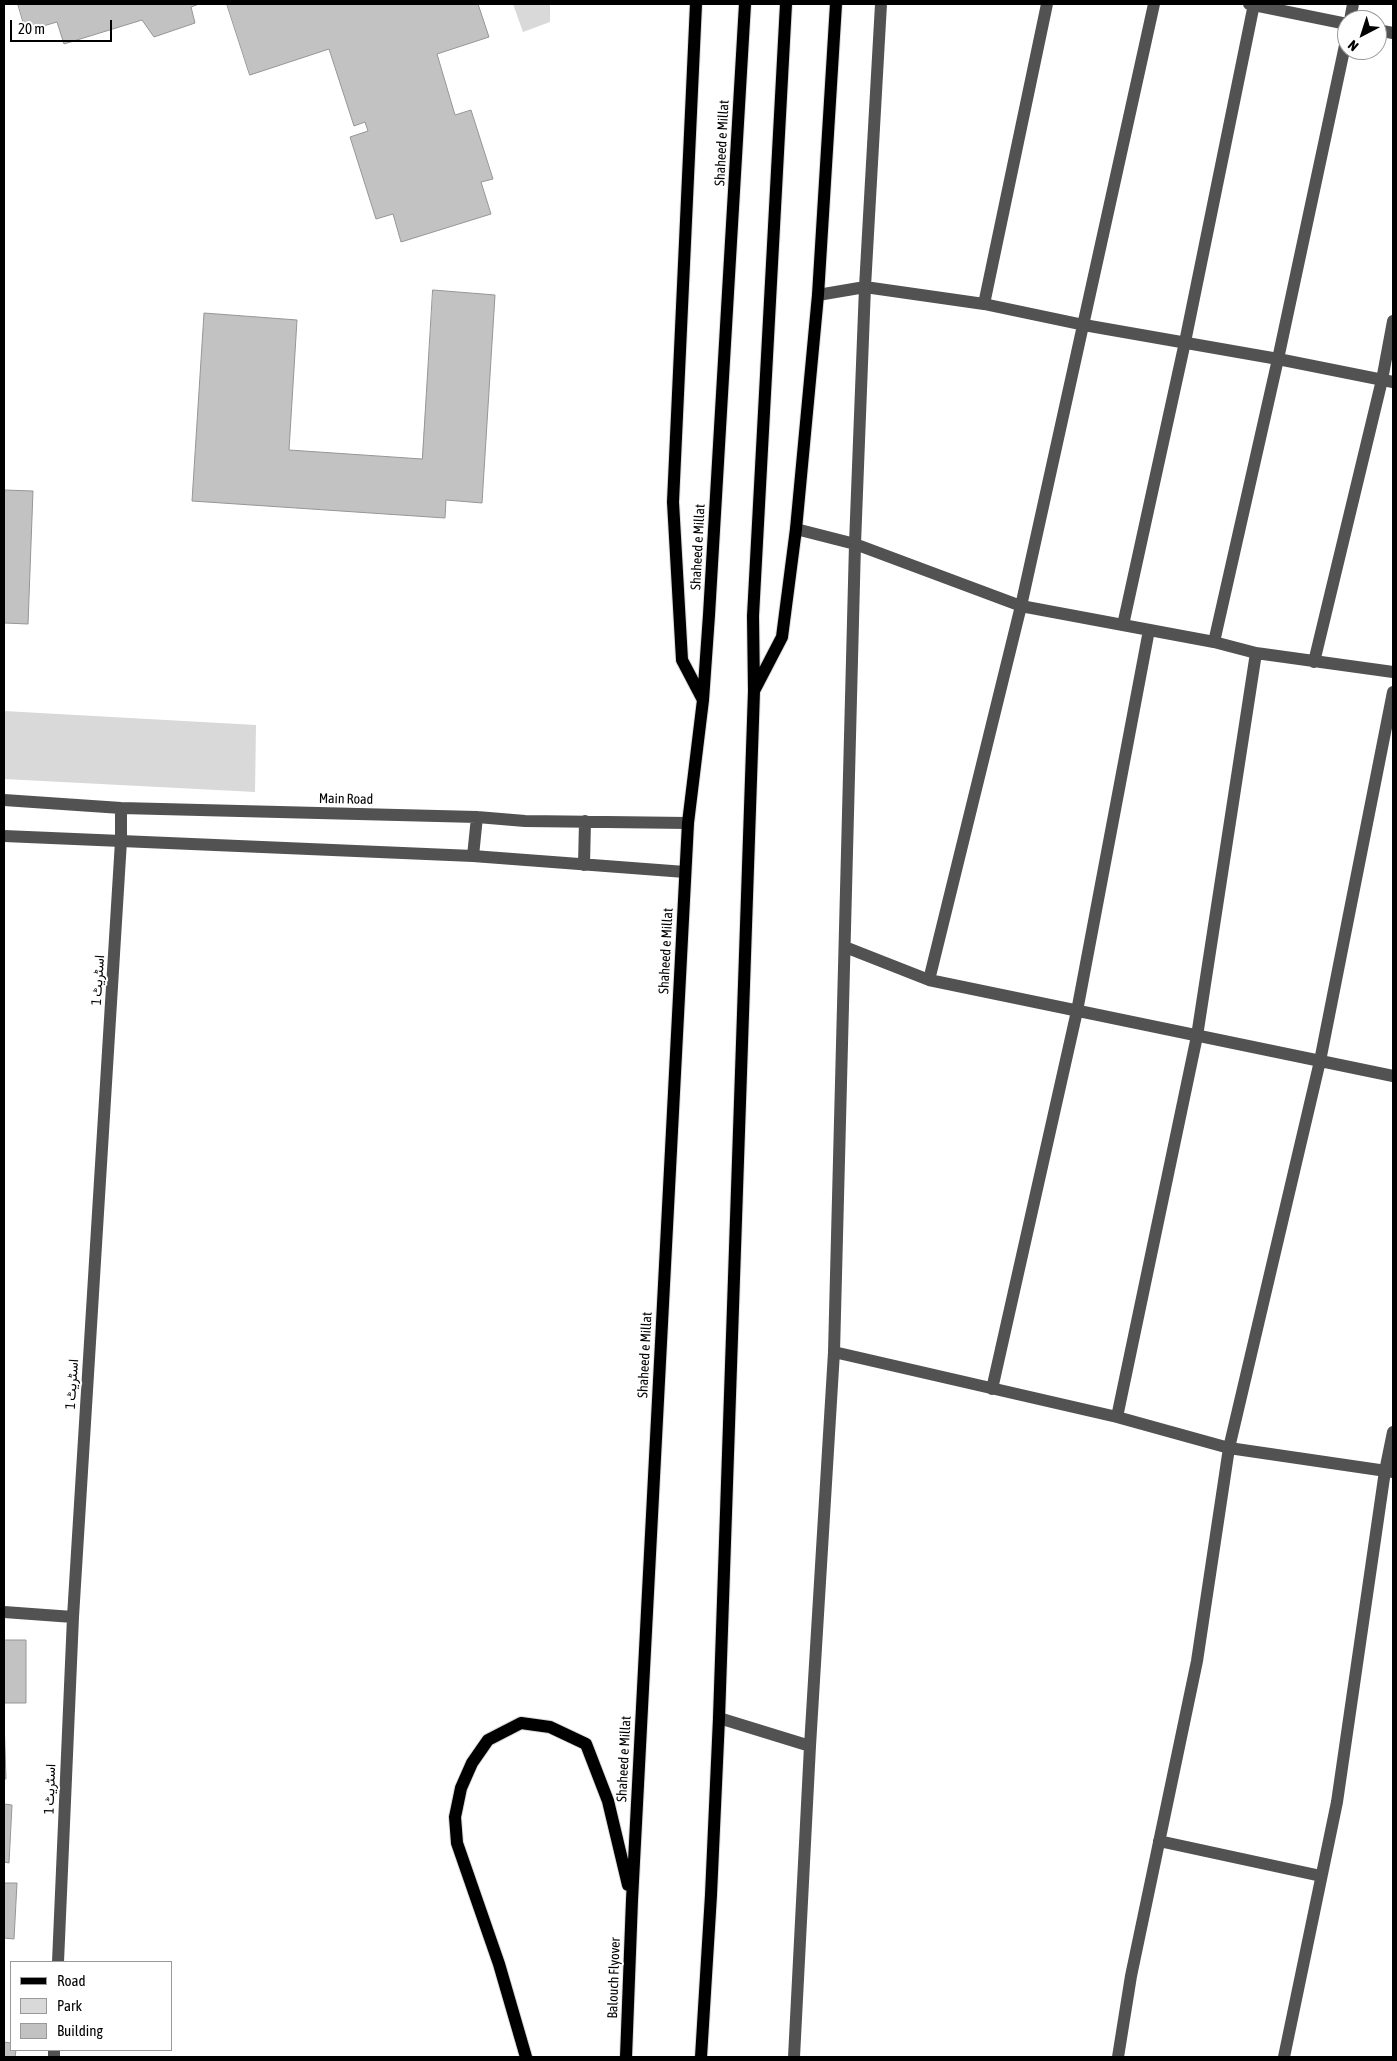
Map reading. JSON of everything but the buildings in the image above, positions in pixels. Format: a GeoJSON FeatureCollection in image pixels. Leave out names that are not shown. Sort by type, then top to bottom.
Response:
{"type":"FeatureCollection","features":[{"type":"Feature","properties":{"kind":"main road"},"geometry":{"type":"LineString","coordinates":[[696,4],[673,502],[682,660],[703,700]]}},
{"type":"Feature","properties":{"kind":"main road","name":"Shaheed e Millat"},"geometry":{"type":"LineString","coordinates":[[632,1900],[688,823],[703,700],[709,615],[744,4]]}},
{"type":"Feature","properties":{"kind":"main road"},"geometry":{"type":"LineString","coordinates":[[701,2057],[719,1718],[754,691],[753,616],[786,4]]}},
{"type":"Feature","properties":{"kind":"main road"},"geometry":{"type":"LineString","coordinates":[[754,691],[782,637],[796,529],[818,295],[836,4]]}},
{"type":"Feature","properties":{"kind":"main road"},"geometry":{"type":"LineString","coordinates":[[526,2057],[499,1964],[457,1843],[454,1817],[461,1788],[472,1763],[488,1740],[521,1723],[550,1727],[586,1744],[608,1801],[632,1900]]}},
{"type":"Feature","properties":{"kind":"main road","name":"Balouch Flyover"},"geometry":{"type":"LineString","coordinates":[[626,2057],[632,1900]]}},
{"type":"Feature","properties":{"kind":"street"},"geometry":{"type":"LineString","coordinates":[[794,2057],[810,1746],[834,1352],[855,544],[865,288],[881,4]]}},
{"type":"Feature","properties":{"kind":"street"},"geometry":{"type":"LineString","coordinates":[[984,304],[1047,4]]}},
{"type":"Feature","properties":{"kind":"street"},"geometry":{"type":"LineString","coordinates":[[929,980],[1021,606],[1154,4]]}},
{"type":"Feature","properties":{"kind":"street"},"geometry":{"type":"LineString","coordinates":[[1123,625],[1185,342],[1252,4],[1337,22]]}},
{"type":"Feature","properties":{"kind":"street"},"geometry":{"type":"LineString","coordinates":[[1214,642],[1278,359],[1342,60]]}},
{"type":"Feature","properties":{"kind":"street"},"geometry":{"type":"LineString","coordinates":[[818,295],[865,288],[984,304],[1084,325],[1278,359],[1388,381]]}},
{"type":"Feature","properties":{"kind":"street"},"geometry":{"type":"LineString","coordinates":[[1314,662],[1388,381],[1393,321]]}},
{"type":"Feature","properties":{"kind":"street"},"geometry":{"type":"LineString","coordinates":[[796,529],[855,544],[1021,606],[1214,642],[1256,653],[1393,672]]}},
{"type":"Feature","properties":{"kind":"street"},"geometry":{"type":"LineString","coordinates":[[992,1389],[1077,1011],[1149,630]]}},
{"type":"Feature","properties":{"kind":"street"},"geometry":{"type":"LineString","coordinates":[[1117,1417],[1197,1036],[1256,653]]}},
{"type":"Feature","properties":{"kind":"street"},"geometry":{"type":"LineString","coordinates":[[1118,2057],[1131,1976],[1197,1661],[1229,1448],[1320,1061],[1393,692]]}},
{"type":"Feature","properties":{"kind":"street","name":"Main Road"},"geometry":{"type":"LineString","coordinates":[[4,800],[122,808],[477,817],[525,821],[688,823]]}},
{"type":"Feature","properties":{"kind":"street","name":"اسٹریٹ 1"},"geometry":{"type":"LineString","coordinates":[[58,1961],[73,1617],[122,808]]}},
{"type":"Feature","properties":{"kind":"street"},"geometry":{"type":"LineString","coordinates":[[473,856],[477,817]]}},
{"type":"Feature","properties":{"kind":"street"},"geometry":{"type":"LineString","coordinates":[[584,865],[585,821]]}},
{"type":"Feature","properties":{"kind":"street"},"geometry":{"type":"LineString","coordinates":[[4,836],[473,856],[686,872]]}},
{"type":"Feature","properties":{"kind":"street"},"geometry":{"type":"LineString","coordinates":[[845,948],[929,980],[1393,1076]]}},
{"type":"Feature","properties":{"kind":"street"},"geometry":{"type":"LineString","coordinates":[[834,1352],[1117,1417],[1229,1448],[1389,1471]]}},
{"type":"Feature","properties":{"kind":"street"},"geometry":{"type":"LineString","coordinates":[[1284,2057],[1338,1802],[1389,1471],[1393,1432]]}},
{"type":"Feature","properties":{"kind":"street"},"geometry":{"type":"LineString","coordinates":[[4,1612],[73,1617]]}},
{"type":"Feature","properties":{"kind":"street"},"geometry":{"type":"LineString","coordinates":[[719,1718],[810,1746]]}},
{"type":"Feature","properties":{"kind":"street"},"geometry":{"type":"LineString","coordinates":[[1159,1840],[1321,1876]]}},
{"type":"Feature","properties":{"kind":"green space"},"geometry":{"type":"Polygon","coordinates":[[[513,4],[550,4],[550,22],[523,32],[513,4]]]}},
{"type":"Feature","properties":{"kind":"green space"},"geometry":{"type":"Polygon","coordinates":[[[4,711],[256,725],[255,792],[4,779],[4,711]]]}}]}
